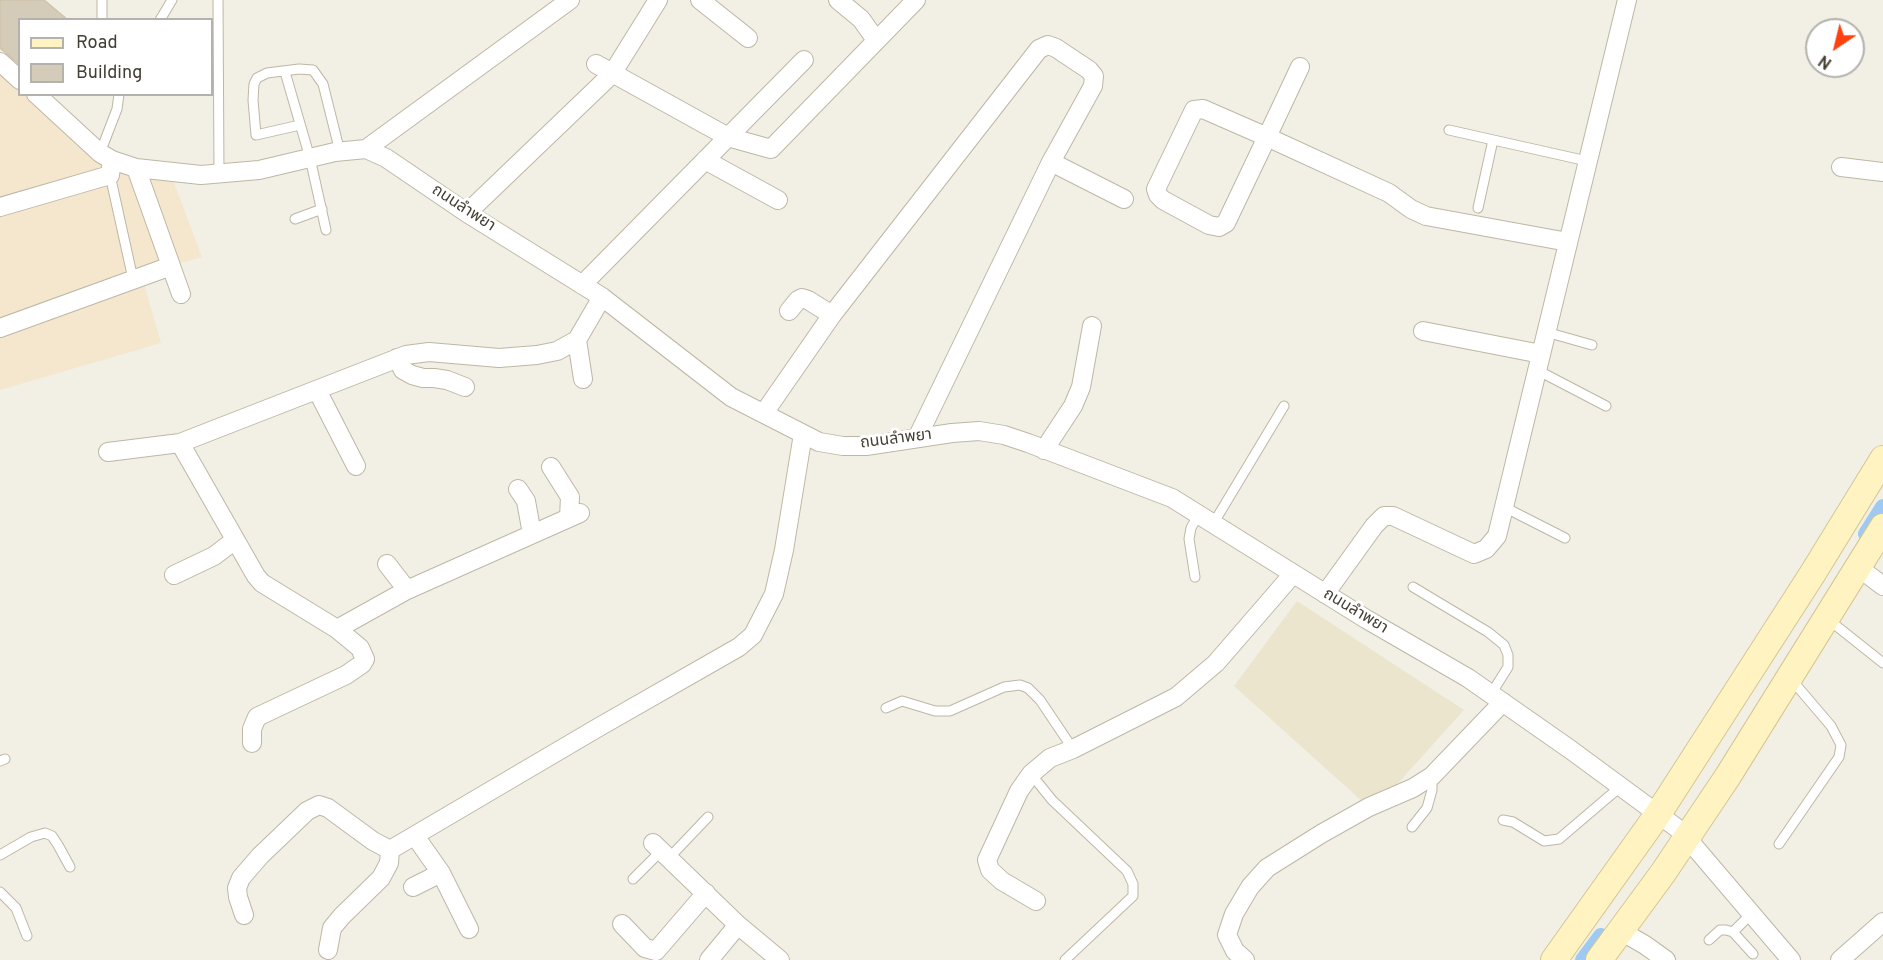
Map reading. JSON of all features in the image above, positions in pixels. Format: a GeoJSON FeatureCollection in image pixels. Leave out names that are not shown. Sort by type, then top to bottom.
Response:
{"type":"FeatureCollection","features":[{"type":"Feature","properties":{"kind":"street"},"geometry":{"type":"LineString","coordinates":[[38,96],[107,162],[172,173],[201,175],[260,170],[366,148],[570,0]]}},
{"type":"Feature","properties":{"kind":"street"},"geometry":{"type":"LineString","coordinates":[[467,213],[612,74],[658,0]]}},
{"type":"Feature","properties":{"kind":"street"},"geometry":{"type":"LineString","coordinates":[[700,0],[748,38]]}},
{"type":"Feature","properties":{"kind":"street"},"geometry":{"type":"LineString","coordinates":[[838,0],[861,19],[876,40]]}},
{"type":"Feature","properties":{"kind":"street"},"geometry":{"type":"LineString","coordinates":[[596,64],[728,137],[771,149],[916,0]]}},
{"type":"Feature","properties":{"kind":"street"},"geometry":{"type":"LineString","coordinates":[[1325,594],[1374,526],[1384,516],[1393,516],[1474,554],[1483,552],[1497,536],[1627,0]]}},
{"type":"Feature","properties":{"kind":"street"},"geometry":{"type":"LineString","coordinates":[[764,413],[832,315],[1040,49],[1048,45],[1089,70],[1094,76],[1093,86],[1051,162],[917,438]]}},
{"type":"Feature","properties":{"kind":"street"},"geometry":{"type":"LineString","coordinates":[[582,285],[804,60]]}},
{"type":"Feature","properties":{"kind":"street"},"geometry":{"type":"LineString","coordinates":[[0,62],[18,78]]}},
{"type":"Feature","properties":{"kind":"street"},"geometry":{"type":"LineString","coordinates":[[1300,67],[1267,137],[1226,223],[1219,227],[1209,225],[1162,200],[1156,189],[1194,110],[1203,109],[1267,137],[1389,192],[1411,209],[1426,216],[1568,242]]}},
{"type":"Feature","properties":{"kind":"street","name":"ถนนลำพยา"},"geometry":{"type":"LineString","coordinates":[[366,148],[386,158],[467,213],[602,297],[731,397],[819,442],[843,446],[866,446],[979,431],[1004,435],[1172,498],[1325,594],[1468,678],[1661,816],[1684,834],[1791,960]]}},
{"type":"Feature","properties":{"kind":"street"},"geometry":{"type":"LineString","coordinates":[[705,160],[778,200]]}},
{"type":"Feature","properties":{"kind":"street"},"geometry":{"type":"LineString","coordinates":[[0,207],[107,162]]}},
{"type":"Feature","properties":{"kind":"street"},"geometry":{"type":"LineString","coordinates":[[1051,162],[1124,199]]}},
{"type":"Feature","properties":{"kind":"street"},"geometry":{"type":"LineString","coordinates":[[1841,167],[1883,172]]}},
{"type":"Feature","properties":{"kind":"street"},"geometry":{"type":"LineString","coordinates":[[136,168],[181,294]]}},
{"type":"Feature","properties":{"kind":"street"},"geometry":{"type":"LineString","coordinates":[[0,328],[171,266]]}},
{"type":"Feature","properties":{"kind":"street"},"geometry":{"type":"LineString","coordinates":[[108,452],[180,443],[413,353],[429,352],[499,358],[557,351],[577,340],[602,297]]}},
{"type":"Feature","properties":{"kind":"street"},"geometry":{"type":"LineString","coordinates":[[789,311],[802,298],[832,315]]}},
{"type":"Feature","properties":{"kind":"street"},"geometry":{"type":"LineString","coordinates":[[1044,450],[1073,406],[1081,387],[1092,326]]}},
{"type":"Feature","properties":{"kind":"street"},"geometry":{"type":"LineString","coordinates":[[1423,332],[1539,362]]}},
{"type":"Feature","properties":{"kind":"street"},"geometry":{"type":"LineString","coordinates":[[577,340],[583,379]]}},
{"type":"Feature","properties":{"kind":"street"},"geometry":{"type":"LineString","coordinates":[[397,358],[403,369],[412,375],[447,380],[465,387]]}},
{"type":"Feature","properties":{"kind":"street"},"geometry":{"type":"LineString","coordinates":[[317,390],[356,466]]}},
{"type":"Feature","properties":{"kind":"street"},"geometry":{"type":"LineString","coordinates":[[390,850],[598,727],[740,647],[753,635],[774,594],[784,550],[803,434]]}},
{"type":"Feature","properties":{"kind":"street"},"geometry":{"type":"LineString","coordinates":[[180,443],[256,576],[262,583],[337,629],[360,648],[365,659],[362,664],[346,675],[257,717],[252,729],[252,743]]}},
{"type":"Feature","properties":{"kind":"street"},"geometry":{"type":"LineString","coordinates":[[1554,960],[1661,816],[1883,459]]}},
{"type":"Feature","properties":{"kind":"street"},"geometry":{"type":"LineString","coordinates":[[337,629],[407,590],[574,515],[570,497],[551,467]]}},
{"type":"Feature","properties":{"kind":"street"},"geometry":{"type":"LineString","coordinates":[[518,489],[526,501],[532,534]]}},
{"type":"Feature","properties":{"kind":"street"},"geometry":{"type":"LineString","coordinates":[[1599,960],[1621,931],[1684,834],[1728,776],[1883,527]]}},
{"type":"Feature","properties":{"kind":"street"},"geometry":{"type":"LineString","coordinates":[[174,575],[214,556],[236,540]]}},
{"type":"Feature","properties":{"kind":"street"},"geometry":{"type":"LineString","coordinates":[[387,564],[407,590]]}},
{"type":"Feature","properties":{"kind":"street"},"geometry":{"type":"LineString","coordinates":[[1858,567],[1883,586]]}},
{"type":"Feature","properties":{"kind":"street"},"geometry":{"type":"LineString","coordinates":[[1036,901],[1002,882],[990,870],[987,860],[1019,791],[1031,774],[1050,758],[1073,749],[1176,697],[1216,663],[1293,574]]}},
{"type":"Feature","properties":{"kind":"street"},"geometry":{"type":"LineString","coordinates":[[1245,960],[1235,951],[1227,935],[1234,914],[1250,887],[1268,868],[1369,807],[1413,788],[1432,776],[1497,698]]}},
{"type":"Feature","properties":{"kind":"street"},"geometry":{"type":"LineString","coordinates":[[244,915],[237,888],[241,879],[260,856],[299,818],[319,805],[328,808],[373,841],[390,850]]}},
{"type":"Feature","properties":{"kind":"street"},"geometry":{"type":"LineString","coordinates":[[414,836],[441,873],[469,929]]}},
{"type":"Feature","properties":{"kind":"street"},"geometry":{"type":"LineString","coordinates":[[327,950],[332,928],[381,878],[389,863],[390,850]]}},
{"type":"Feature","properties":{"kind":"street"},"geometry":{"type":"LineString","coordinates":[[661,851],[738,925],[780,960]]}},
{"type":"Feature","properties":{"kind":"street"},"geometry":{"type":"LineString","coordinates":[[413,887],[441,873]]}},
{"type":"Feature","properties":{"kind":"street"},"geometry":{"type":"LineString","coordinates":[[622,924],[645,948],[656,951],[706,893]]}},
{"type":"Feature","properties":{"kind":"street"},"geometry":{"type":"LineString","coordinates":[[1840,960],[1883,922]]}},
{"type":"Feature","properties":{"kind":"street"},"geometry":{"type":"LineString","coordinates":[[709,960],[738,925]]}},
{"type":"Feature","properties":{"kind":"street"},"geometry":{"type":"LineString","coordinates":[[1621,931],[1666,960]]}},
{"type":"Feature","properties":{"kind":"lane"},"geometry":{"type":"LineString","coordinates":[[102,0],[102,18]]}},
{"type":"Feature","properties":{"kind":"lane"},"geometry":{"type":"LineString","coordinates":[[161,18],[172,0]]}},
{"type":"Feature","properties":{"kind":"lane"},"geometry":{"type":"LineString","coordinates":[[218,0],[219,174]]}},
{"type":"Feature","properties":{"kind":"lane"},"geometry":{"type":"LineString","coordinates":[[300,125],[256,135],[253,100],[254,84],[257,78],[267,74],[299,69],[312,70],[323,84],[340,152]]}},
{"type":"Feature","properties":{"kind":"lane"},"geometry":{"type":"LineString","coordinates":[[285,72],[310,158],[326,230]]}},
{"type":"Feature","properties":{"kind":"lane"},"geometry":{"type":"LineString","coordinates":[[119,96],[107,162],[134,279]]}},
{"type":"Feature","properties":{"kind":"lane"},"geometry":{"type":"LineString","coordinates":[[1449,130],[1587,161]]}},
{"type":"Feature","properties":{"kind":"lane"},"geometry":{"type":"LineString","coordinates":[[1478,208],[1493,140]]}},
{"type":"Feature","properties":{"kind":"lane"},"geometry":{"type":"LineString","coordinates":[[295,219],[322,209]]}},
{"type":"Feature","properties":{"kind":"lane"},"geometry":{"type":"LineString","coordinates":[[1546,332],[1592,345]]}},
{"type":"Feature","properties":{"kind":"lane"},"geometry":{"type":"LineString","coordinates":[[1539,362],[1606,406]]}},
{"type":"Feature","properties":{"kind":"lane"},"geometry":{"type":"LineString","coordinates":[[1195,577],[1189,539],[1191,528],[1205,519],[1284,406]]}},
{"type":"Feature","properties":{"kind":"lane"},"geometry":{"type":"LineString","coordinates":[[1504,507],[1565,538]]}},
{"type":"Feature","properties":{"kind":"lane"},"geometry":{"type":"LineString","coordinates":[[1413,587],[1488,632],[1504,645],[1508,655],[1508,667],[1497,698]]}},
{"type":"Feature","properties":{"kind":"lane"},"geometry":{"type":"LineString","coordinates":[[1826,618],[1883,663]]}},
{"type":"Feature","properties":{"kind":"lane"},"geometry":{"type":"LineString","coordinates":[[1779,844],[1839,757],[1841,745],[1831,726],[1790,677]]}},
{"type":"Feature","properties":{"kind":"lane"},"geometry":{"type":"LineString","coordinates":[[886,708],[902,701],[935,711],[950,711],[1004,687],[1020,685],[1028,688],[1040,700],[1073,749]]}},
{"type":"Feature","properties":{"kind":"lane"},"geometry":{"type":"LineString","coordinates":[[1031,774],[1052,800],[1126,871],[1133,884],[1133,896],[1065,960]]}},
{"type":"Feature","properties":{"kind":"lane"},"geometry":{"type":"LineString","coordinates":[[1412,826],[1427,808],[1432,790],[1432,776]]}},
{"type":"Feature","properties":{"kind":"lane"},"geometry":{"type":"LineString","coordinates":[[1503,820],[1513,822],[1544,841],[1559,839],[1620,787]]}},
{"type":"Feature","properties":{"kind":"lane"},"geometry":{"type":"LineString","coordinates":[[633,879],[661,851],[708,817]]}},
{"type":"Feature","properties":{"kind":"lane"},"geometry":{"type":"LineString","coordinates":[[0,855],[31,837],[45,833],[52,836],[70,867]]}},
{"type":"Feature","properties":{"kind":"lane"},"geometry":{"type":"LineString","coordinates":[[0,892],[16,908],[27,936]]}},
{"type":"Feature","properties":{"kind":"lane"},"geometry":{"type":"LineString","coordinates":[[1734,932],[1750,914]]}},
{"type":"Feature","properties":{"kind":"lane"},"geometry":{"type":"LineString","coordinates":[[1709,940],[1720,930],[1734,932],[1753,954]]}},
{"type":"Feature","properties":{"kind":"shaded area"},"geometry":{"type":"Polygon","coordinates":[[[0,69],[18,86],[18,96],[29,96],[78,141],[172,177],[202,257],[0,328],[0,69]]]}},
{"type":"Feature","properties":{"kind":"shaded area"},"geometry":{"type":"Polygon","coordinates":[[[144,284],[161,343],[0,390],[0,337],[144,284]]]}},
{"type":"Feature","properties":{"kind":"shaded area"},"geometry":{"type":"Polygon","coordinates":[[[1297,601],[1464,710],[1373,811],[1234,686],[1297,601]]]}},
{"type":"Feature","properties":{"kind":"building"},"geometry":{"type":"Polygon","coordinates":[[[0,0],[44,0],[66,18],[18,18],[18,63],[0,48],[0,0]]]}},
{"type":"Feature","properties":{"kind":"waterway"},"geometry":{"type":"LineString","coordinates":[[1866,534],[1883,507]]}},
{"type":"Feature","properties":{"kind":"waterway"},"geometry":{"type":"LineString","coordinates":[[1583,960],[1601,936]]}}]}
